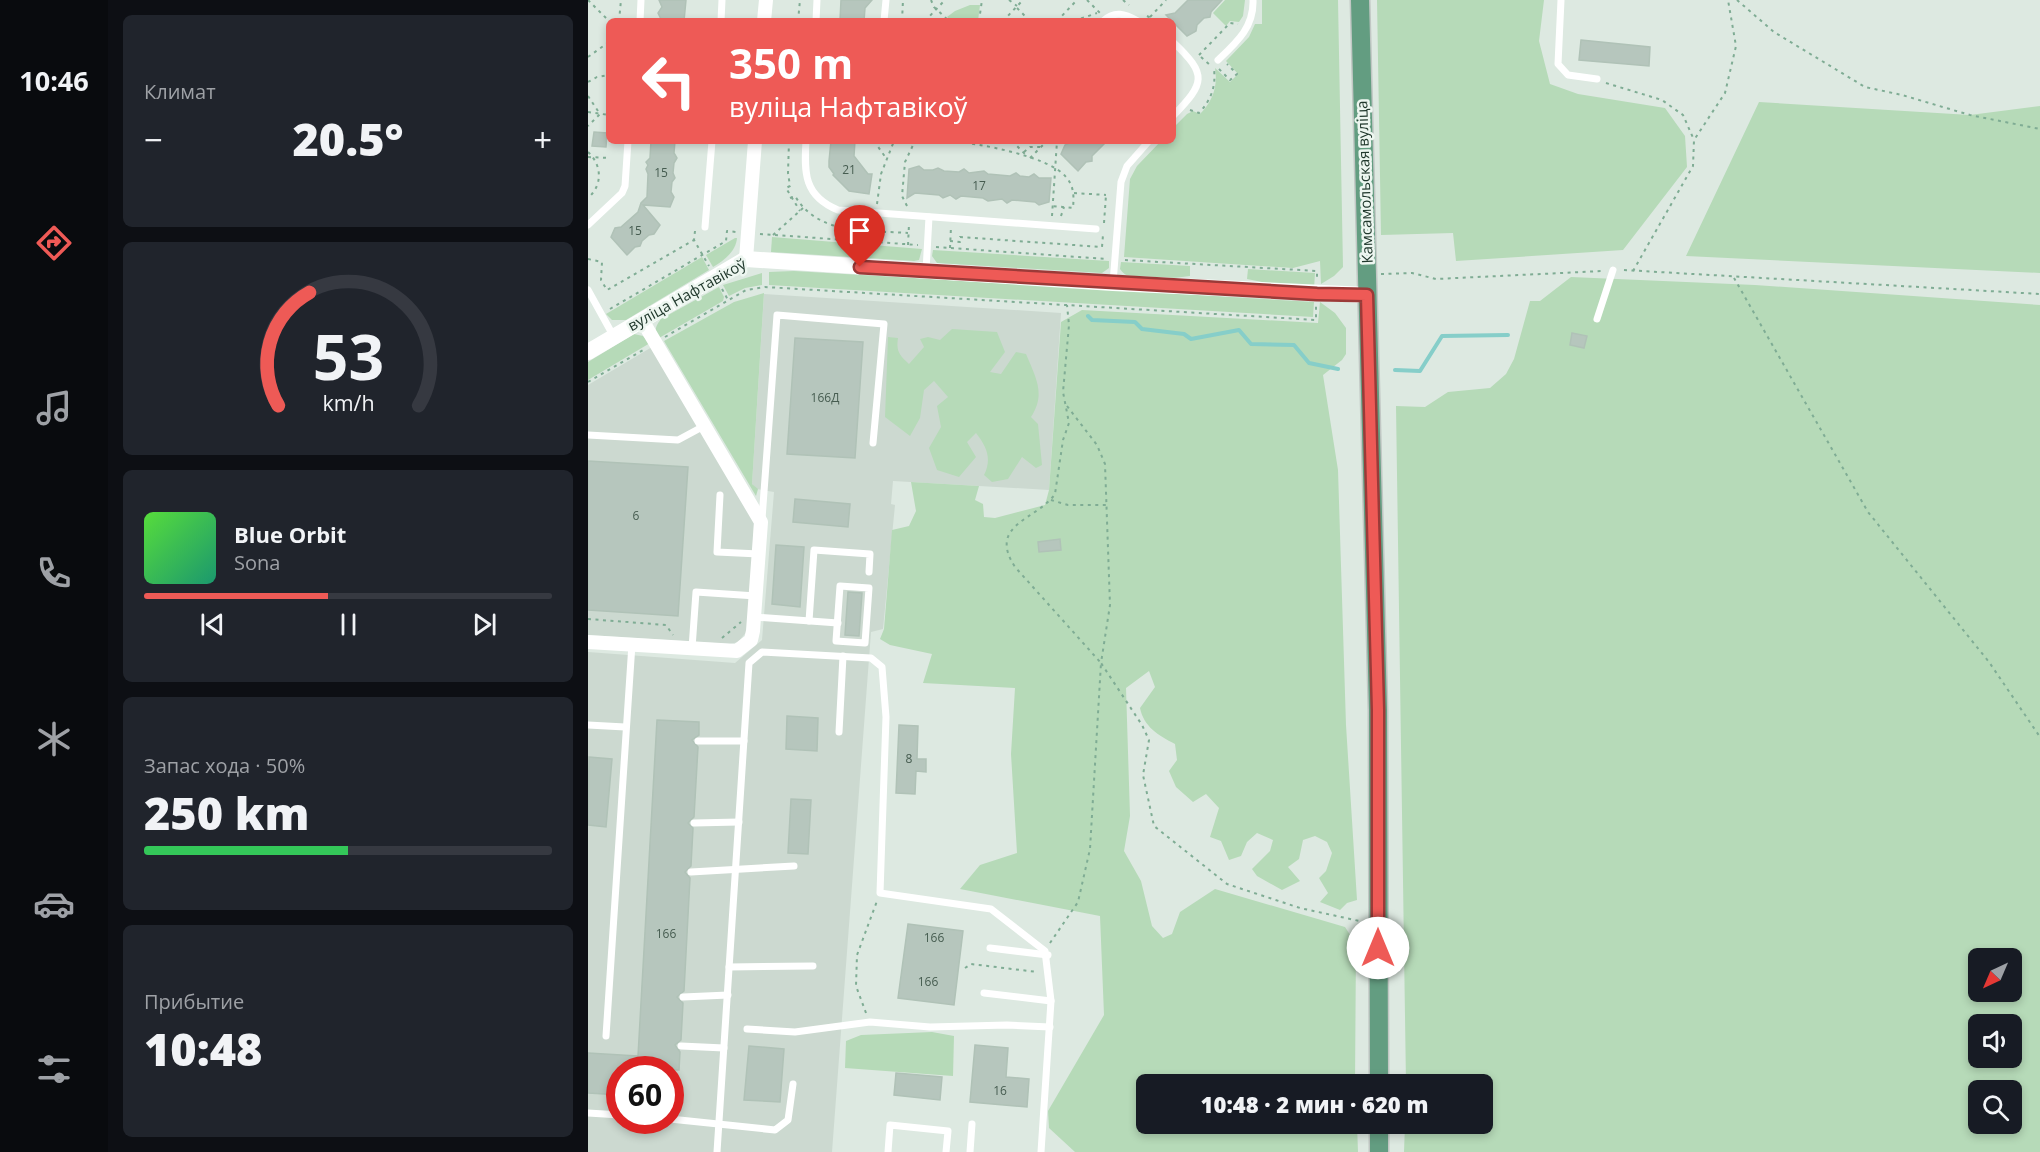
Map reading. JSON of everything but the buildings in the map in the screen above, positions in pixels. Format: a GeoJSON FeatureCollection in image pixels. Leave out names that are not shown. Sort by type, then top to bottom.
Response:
{"type":"FeatureCollection","features":[{"type":"Feature","properties":{"kind":"main road","name":"Камсамольская вуліца"},"geometry":{"type":"LineString","coordinates":[[1360,0],[1378,710],[1378,1074]]}},
{"type":"Feature","properties":{"kind":"main road"},"geometry":{"type":"LineString","coordinates":[[1379,1134],[1379,1152]]}},
{"type":"Feature","properties":{"kind":"street"},"geometry":{"type":"LineString","coordinates":[[764,18],[766,0]]}},
{"type":"Feature","properties":{"kind":"street"},"geometry":{"type":"LineString","coordinates":[[746,259],[755,144]]}},
{"type":"Feature","properties":{"kind":"street","name":"вуліца Нафтавікоў"},"geometry":{"type":"LineString","coordinates":[[588,352],[746,259],[1113,283],[1367,295]]}},
{"type":"Feature","properties":{"kind":"street"},"geometry":{"type":"LineString","coordinates":[[588,642],[746,647],[754,617],[752,595],[759,554],[761,522],[642,320]]}},
{"type":"Feature","properties":{"kind":"lane"},"geometry":{"type":"LineString","coordinates":[[640,18],[641,0]]}},
{"type":"Feature","properties":{"kind":"lane"},"geometry":{"type":"LineString","coordinates":[[720,18],[722,0]]}},
{"type":"Feature","properties":{"kind":"lane"},"geometry":{"type":"LineString","coordinates":[[816,18],[818,0]]}},
{"type":"Feature","properties":{"kind":"lane"},"geometry":{"type":"LineString","coordinates":[[884,18],[886,0]]}},
{"type":"Feature","properties":{"kind":"lane"},"geometry":{"type":"LineString","coordinates":[[1217,63],[1246,30],[1252,15],[1253,0]]}},
{"type":"Feature","properties":{"kind":"lane"},"geometry":{"type":"LineString","coordinates":[[1561,0],[1558,64],[1568,75],[1597,79]]}},
{"type":"Feature","properties":{"kind":"lane"},"geometry":{"type":"LineString","coordinates":[[1109,18],[1120,13],[1131,18]]}},
{"type":"Feature","properties":{"kind":"lane"},"geometry":{"type":"LineString","coordinates":[[1176,45],[1194,63],[1198,78],[1195,92],[1176,113]]}},
{"type":"Feature","properties":{"kind":"lane"},"geometry":{"type":"LineString","coordinates":[[588,225],[622,193],[625,186],[628,144]]}},
{"type":"Feature","properties":{"kind":"lane"},"geometry":{"type":"LineString","coordinates":[[705,227],[712,144]]}},
{"type":"Feature","properties":{"kind":"lane"},"geometry":{"type":"LineString","coordinates":[[806,144],[807,180],[822,202],[847,212],[909,212],[930,217],[1096,229]]}},
{"type":"Feature","properties":{"kind":"lane"},"geometry":{"type":"LineString","coordinates":[[1113,283],[1118,258],[1122,177],[1130,161],[1146,144]]}},
{"type":"Feature","properties":{"kind":"lane"},"geometry":{"type":"LineString","coordinates":[[926,271],[930,217]]}},
{"type":"Feature","properties":{"kind":"lane"},"geometry":{"type":"LineString","coordinates":[[1597,319],[1613,270]]}},
{"type":"Feature","properties":{"kind":"lane"},"geometry":{"type":"LineString","coordinates":[[588,290],[614,337]]}},
{"type":"Feature","properties":{"kind":"lane"},"geometry":{"type":"LineString","coordinates":[[761,522],[777,315],[885,324],[873,443]]}},
{"type":"Feature","properties":{"kind":"lane"},"geometry":{"type":"LineString","coordinates":[[588,435],[678,440],[704,426]]}},
{"type":"Feature","properties":{"kind":"lane"},"geometry":{"type":"LineString","coordinates":[[720,495],[717,552],[759,554]]}},
{"type":"Feature","properties":{"kind":"lane"},"geometry":{"type":"LineString","coordinates":[[809,621],[813,550],[870,554],[869,572]]}},
{"type":"Feature","properties":{"kind":"lane"},"geometry":{"type":"LineString","coordinates":[[840,586],[869,588],[865,643],[836,641],[837,623],[840,586]]}},
{"type":"Feature","properties":{"kind":"lane"},"geometry":{"type":"LineString","coordinates":[[693,644],[696,592],[752,595]]}},
{"type":"Feature","properties":{"kind":"lane"},"geometry":{"type":"LineString","coordinates":[[754,617],[837,623]]}},
{"type":"Feature","properties":{"kind":"lane"},"geometry":{"type":"LineString","coordinates":[[606,1036],[632,644]]}},
{"type":"Feature","properties":{"kind":"lane"},"geometry":{"type":"LineString","coordinates":[[717,1152],[744,741],[748,663],[746,647],[762,652],[871,658],[882,667],[886,717],[880,893],[991,909],[1047,953],[1052,1001],[1041,1152]]}},
{"type":"Feature","properties":{"kind":"lane"},"geometry":{"type":"LineString","coordinates":[[748,663],[762,652]]}},
{"type":"Feature","properties":{"kind":"lane"},"geometry":{"type":"LineString","coordinates":[[839,732],[843,656]]}},
{"type":"Feature","properties":{"kind":"lane"},"geometry":{"type":"LineString","coordinates":[[588,724],[625,727]]}},
{"type":"Feature","properties":{"kind":"lane"},"geometry":{"type":"LineString","coordinates":[[698,741],[744,741]]}},
{"type":"Feature","properties":{"kind":"lane"},"geometry":{"type":"LineString","coordinates":[[694,823],[739,822]]}},
{"type":"Feature","properties":{"kind":"lane"},"geometry":{"type":"LineString","coordinates":[[691,872],[794,866]]}},
{"type":"Feature","properties":{"kind":"lane"},"geometry":{"type":"LineString","coordinates":[[990,948],[1047,953]]}},
{"type":"Feature","properties":{"kind":"lane"},"geometry":{"type":"LineString","coordinates":[[729,967],[813,966]]}},
{"type":"Feature","properties":{"kind":"lane"},"geometry":{"type":"LineString","coordinates":[[984,993],[1052,1001]]}},
{"type":"Feature","properties":{"kind":"lane"},"geometry":{"type":"LineString","coordinates":[[684,997],[728,995]]}},
{"type":"Feature","properties":{"kind":"lane"},"geometry":{"type":"LineString","coordinates":[[747,1029],[795,1032],[870,1022],[930,1027],[1007,1025],[1050,1027]]}},
{"type":"Feature","properties":{"kind":"lane"},"geometry":{"type":"LineString","coordinates":[[681,1046],[724,1048]]}},
{"type":"Feature","properties":{"kind":"lane"},"geometry":{"type":"LineString","coordinates":[[684,1120],[775,1130],[788,1120],[793,1084]]}},
{"type":"Feature","properties":{"kind":"lane"},"geometry":{"type":"LineString","coordinates":[[588,1113],[606,1114]]}},
{"type":"Feature","properties":{"kind":"lane"},"geometry":{"type":"LineString","coordinates":[[970,1152],[972,1124]]}},
{"type":"Feature","properties":{"kind":"lane"},"geometry":{"type":"LineString","coordinates":[[888,1152],[890,1125],[948,1131],[946,1152]]}},
{"type":"Feature","properties":{"kind":"path"},"geometry":{"type":"LineString","coordinates":[[588,0],[606,18]]}},
{"type":"Feature","properties":{"kind":"path"},"geometry":{"type":"LineString","coordinates":[[620,18],[621,0]]}},
{"type":"Feature","properties":{"kind":"path"},"geometry":{"type":"LineString","coordinates":[[798,18],[800,0]]}},
{"type":"Feature","properties":{"kind":"path"},"geometry":{"type":"LineString","coordinates":[[902,18],[903,0]]}},
{"type":"Feature","properties":{"kind":"path"},"geometry":{"type":"LineString","coordinates":[[931,0],[935,8],[946,18]]}},
{"type":"Feature","properties":{"kind":"path"},"geometry":{"type":"LineString","coordinates":[[927,18],[945,0]]}},
{"type":"Feature","properties":{"kind":"path"},"geometry":{"type":"LineString","coordinates":[[979,18],[982,0]]}},
{"type":"Feature","properties":{"kind":"path"},"geometry":{"type":"LineString","coordinates":[[1009,0],[1027,18]]}},
{"type":"Feature","properties":{"kind":"path"},"geometry":{"type":"LineString","coordinates":[[1006,18],[1023,0]]}},
{"type":"Feature","properties":{"kind":"path"},"geometry":{"type":"LineString","coordinates":[[1060,18],[1077,0]]}},
{"type":"Feature","properties":{"kind":"path"},"geometry":{"type":"LineString","coordinates":[[1087,0],[1103,18]]}},
{"type":"Feature","properties":{"kind":"path"},"geometry":{"type":"LineString","coordinates":[[1150,17],[1166,0]]}},
{"type":"Feature","properties":{"kind":"path"},"geometry":{"type":"LineString","coordinates":[[1694,140],[1725,93],[1736,46],[1728,0]]}},
{"type":"Feature","properties":{"kind":"path"},"geometry":{"type":"LineString","coordinates":[[1737,0],[1774,32],[1865,87],[1971,115],[2040,129]]}},
{"type":"Feature","properties":{"kind":"path"},"geometry":{"type":"LineString","coordinates":[[1082,18],[1099,12]]}},
{"type":"Feature","properties":{"kind":"path"},"geometry":{"type":"LineString","coordinates":[[1199,55],[1230,23],[1237,24],[1242,21]]}},
{"type":"Feature","properties":{"kind":"path"},"geometry":{"type":"LineString","coordinates":[[588,57],[606,44]]}},
{"type":"Feature","properties":{"kind":"path"},"geometry":{"type":"LineString","coordinates":[[1217,63],[1237,74],[1230,80],[1217,63]]}},
{"type":"Feature","properties":{"kind":"path"},"geometry":{"type":"LineString","coordinates":[[1186,113],[1193,110],[1199,112],[1209,100],[1214,89],[1217,63]]}},
{"type":"Feature","properties":{"kind":"path"},"geometry":{"type":"LineString","coordinates":[[588,82],[606,76]]}},
{"type":"Feature","properties":{"kind":"path"},"geometry":{"type":"LineString","coordinates":[[1597,79],[1617,88],[1662,100],[1683,115],[1694,140],[1693,166],[1634,271]]}},
{"type":"Feature","properties":{"kind":"path"},"geometry":{"type":"LineString","coordinates":[[588,96],[600,114]]}},
{"type":"Feature","properties":{"kind":"path"},"geometry":{"type":"LineString","coordinates":[[588,112],[606,115]]}},
{"type":"Feature","properties":{"kind":"path"},"geometry":{"type":"LineString","coordinates":[[588,126],[600,114]]}},
{"type":"Feature","properties":{"kind":"path"},"geometry":{"type":"LineString","coordinates":[[789,144],[790,186],[786,188],[800,211]]}},
{"type":"Feature","properties":{"kind":"path"},"geometry":{"type":"LineString","coordinates":[[876,144],[886,158]]}},
{"type":"Feature","properties":{"kind":"path"},"geometry":{"type":"LineString","coordinates":[[877,207],[878,189],[886,158],[893,144]]}},
{"type":"Feature","properties":{"kind":"path"},"geometry":{"type":"LineString","coordinates":[[908,245],[909,212],[902,196],[905,162],[914,144]]}},
{"type":"Feature","properties":{"kind":"path"},"geometry":{"type":"LineString","coordinates":[[967,144],[1030,158],[1055,168],[1068,178],[1074,193],[1073,208],[1052,206]]}},
{"type":"Feature","properties":{"kind":"path"},"geometry":{"type":"LineString","coordinates":[[1015,144],[1030,158]]}},
{"type":"Feature","properties":{"kind":"path"},"geometry":{"type":"LineString","coordinates":[[1030,158],[1044,144]]}},
{"type":"Feature","properties":{"kind":"path"},"geometry":{"type":"LineString","coordinates":[[1057,144],[1051,219],[1060,216],[1064,207]]}},
{"type":"Feature","properties":{"kind":"path"},"geometry":{"type":"LineString","coordinates":[[1024,152],[1030,147],[1040,148]]}},
{"type":"Feature","properties":{"kind":"path"},"geometry":{"type":"LineString","coordinates":[[588,152],[594,158],[600,172],[594,192],[588,198]]}},
{"type":"Feature","properties":{"kind":"path"},"geometry":{"type":"LineString","coordinates":[[588,157],[609,158]]}},
{"type":"Feature","properties":{"kind":"path"},"geometry":{"type":"LineString","coordinates":[[1074,193],[1112,195]]}},
{"type":"Feature","properties":{"kind":"path"},"geometry":{"type":"LineString","coordinates":[[790,198],[795,195],[803,208],[822,222],[834,227],[908,233]]}},
{"type":"Feature","properties":{"kind":"path"},"geometry":{"type":"LineString","coordinates":[[951,241],[960,242],[960,237],[1102,247],[1106,195]]}},
{"type":"Feature","properties":{"kind":"path"},"geometry":{"type":"LineString","coordinates":[[773,235],[803,208]]}},
{"type":"Feature","properties":{"kind":"path"},"geometry":{"type":"LineString","coordinates":[[898,208],[909,212]]}},
{"type":"Feature","properties":{"kind":"path"},"geometry":{"type":"LineString","coordinates":[[950,248],[952,219]]}},
{"type":"Feature","properties":{"kind":"path"},"geometry":{"type":"LineString","coordinates":[[601,314],[726,241],[727,231],[1122,260],[1317,271]]}},
{"type":"Feature","properties":{"kind":"path"},"geometry":{"type":"LineString","coordinates":[[588,259],[602,262],[601,280],[607,290],[694,240]]}},
{"type":"Feature","properties":{"kind":"path"},"geometry":{"type":"LineString","coordinates":[[1368,275],[1412,273],[1436,279],[1613,270],[2040,294]]}},
{"type":"Feature","properties":{"kind":"path"},"geometry":{"type":"LineString","coordinates":[[1734,278],[1868,512],[1989,662],[2040,737]]}},
{"type":"Feature","properties":{"kind":"path"},"geometry":{"type":"LineString","coordinates":[[588,382],[746,290],[765,287],[1316,320]]}},
{"type":"Feature","properties":{"kind":"path"},"geometry":{"type":"LineString","coordinates":[[1067,305],[1070,325],[1063,392],[1069,423],[1063,440],[1055,494],[1051,500],[1013,526],[1008,537],[1008,557],[1101,663],[1142,725],[1149,740],[1143,775],[1154,826],[1227,884],[1300,908],[1378,925]]}},
{"type":"Feature","properties":{"kind":"path"},"geometry":{"type":"LineString","coordinates":[[1047,953],[1078,902],[1090,849],[1101,663],[1110,605],[1105,464],[1097,445],[1067,406]]}},
{"type":"Feature","properties":{"kind":"path"},"geometry":{"type":"LineString","coordinates":[[1051,500],[1068,505],[1106,505]]}},
{"type":"Feature","properties":{"kind":"path"},"geometry":{"type":"LineString","coordinates":[[718,642],[747,616],[752,595]]}},
{"type":"Feature","properties":{"kind":"path"},"geometry":{"type":"LineString","coordinates":[[588,619],[666,625],[676,639],[693,644]]}},
{"type":"Feature","properties":{"kind":"path"},"geometry":{"type":"LineString","coordinates":[[870,1022],[856,986],[857,955],[880,893]]}},
{"type":"Feature","properties":{"kind":"path"},"geometry":{"type":"LineString","coordinates":[[965,968],[971,964],[1049,973]]}},
{"type":"Feature","properties":{"kind":"shaded area"},"geometry":{"type":"Polygon","coordinates":[[[764,294],[1061,313],[1049,490],[893,481],[891,504],[895,505],[883,629],[871,632],[832,1152],[588,1152],[588,652],[735,663],[762,640],[774,492],[757,489],[752,484],[764,294]]]}},
{"type":"Feature","properties":{"kind":"shaded area"},"geometry":{"type":"Polygon","coordinates":[[[652,347],[754,521],[749,629],[738,642],[730,644],[588,635],[588,385],[652,347]]]}},
{"type":"Feature","properties":{"kind":"green space"},"geometry":{"type":"Polygon","coordinates":[[[1225,0],[1245,0],[1243,16],[1239,22],[1230,21],[1226,26],[1213,13],[1225,0]]]}},
{"type":"Feature","properties":{"kind":"green space"},"geometry":{"type":"Polygon","coordinates":[[[1262,0],[1338,0],[1343,267],[1321,284],[1320,261],[1293,268],[1124,257],[1130,179],[1137,166],[1158,144],[1176,144],[1176,125],[1187,114],[1193,111],[1200,114],[1204,109],[1215,87],[1215,68],[1230,82],[1238,74],[1226,61],[1249,37],[1255,24],[1262,24],[1262,0]]]}},
{"type":"Feature","properties":{"kind":"green space"},"geometry":{"type":"Polygon","coordinates":[[[1377,0],[1544,0],[1539,41],[1550,84],[1578,94],[1665,108],[1685,136],[1687,167],[1623,250],[1456,261],[1453,233],[1381,235],[1377,0]]]}},
{"type":"Feature","properties":{"kind":"green space"},"geometry":{"type":"Polygon","coordinates":[[[970,5],[980,5],[978,18],[947,17],[970,5]]]}},
{"type":"Feature","properties":{"kind":"green space"},"geometry":{"type":"Polygon","coordinates":[[[1759,102],[1970,115],[2040,106],[2040,273],[1686,256],[1759,102]]]}},
{"type":"Feature","properties":{"kind":"green space"},"geometry":{"type":"Polygon","coordinates":[[[772,237],[922,249],[919,260],[914,261],[771,252],[772,237]]]}},
{"type":"Feature","properties":{"kind":"green space"},"geometry":{"type":"Polygon","coordinates":[[[737,238],[736,243],[732,251],[713,267],[706,255],[737,238]]]}},
{"type":"Feature","properties":{"kind":"green space"},"geometry":{"type":"Polygon","coordinates":[[[933,250],[1109,261],[1109,268],[1102,273],[937,263],[932,256],[933,250]]]}},
{"type":"Feature","properties":{"kind":"green space"},"geometry":{"type":"Polygon","coordinates":[[[702,257],[709,270],[626,320],[612,320],[606,314],[702,257]]]}},
{"type":"Feature","properties":{"kind":"green space"},"geometry":{"type":"Polygon","coordinates":[[[1121,262],[1190,266],[1190,276],[1152,280],[1133,278],[1120,269],[1121,262]]]}},
{"type":"Feature","properties":{"kind":"green space"},"geometry":{"type":"Polygon","coordinates":[[[1248,269],[1315,273],[1314,289],[1247,279],[1248,269]]]}},
{"type":"Feature","properties":{"kind":"green space"},"geometry":{"type":"Polygon","coordinates":[[[794,271],[1314,302],[1313,317],[769,285],[769,272],[794,271]]]}},
{"type":"Feature","properties":{"kind":"green space"},"geometry":{"type":"Polygon","coordinates":[[[762,273],[762,285],[745,288],[729,296],[723,285],[762,273]]]}},
{"type":"Feature","properties":{"kind":"green space"},"geometry":{"type":"Polygon","coordinates":[[[1571,277],[1755,285],[2040,305],[2040,1152],[1404,1152],[1405,1134],[1493,1134],[1493,1074],[1406,1074],[1396,406],[1425,407],[1448,392],[1490,388],[1506,374],[1514,359],[1530,301],[1540,301],[1571,277]]]}},
{"type":"Feature","properties":{"kind":"green space"},"geometry":{"type":"Polygon","coordinates":[[[719,287],[724,297],[723,301],[659,338],[656,329],[661,319],[719,287]]]}},
{"type":"Feature","properties":{"kind":"green space"},"geometry":{"type":"Polygon","coordinates":[[[764,293],[752,484],[758,489],[756,496],[664,341],[734,302],[764,293]]]}},
{"type":"Feature","properties":{"kind":"green space"},"geometry":{"type":"Polygon","coordinates":[[[1320,302],[1335,313],[1346,328],[1346,354],[1323,375],[1338,470],[1346,725],[1357,900],[1347,903],[1340,910],[1320,902],[1328,893],[1319,878],[1326,871],[1332,853],[1327,842],[1315,836],[1303,840],[1299,859],[1288,867],[1300,881],[1282,890],[1257,876],[1252,869],[1270,851],[1273,840],[1257,833],[1247,842],[1241,856],[1229,860],[1221,841],[1210,837],[1219,808],[1206,794],[1193,802],[1176,787],[1169,771],[1177,760],[1175,744],[1153,730],[1142,715],[1140,708],[1155,687],[1149,671],[1126,688],[1130,816],[1124,851],[1141,881],[1152,926],[1163,938],[1172,934],[1180,912],[1215,889],[1345,927],[1356,944],[1355,1074],[1136,1074],[1136,1134],[1357,1134],[1358,1152],[1075,1152],[1049,1128],[1048,1111],[1104,1015],[1100,916],[960,889],[980,865],[1017,853],[1011,754],[1015,688],[923,683],[932,654],[890,645],[880,639],[884,629],[892,530],[909,526],[916,511],[911,482],[979,486],[975,500],[983,504],[984,517],[995,518],[1045,505],[1049,490],[1061,322],[1082,310],[1318,323],[1320,302]]]}},
{"type":"Feature","properties":{"kind":"green space"},"geometry":{"type":"Polygon","coordinates":[[[952,329],[997,332],[1005,352],[990,372],[1001,374],[1016,352],[1026,354],[1038,386],[1038,401],[1031,417],[1038,424],[1042,465],[1036,468],[1022,457],[1008,479],[992,482],[984,475],[988,458],[983,443],[976,433],[967,442],[976,457],[959,477],[937,470],[929,448],[941,427],[937,406],[948,397],[934,381],[924,390],[920,418],[910,436],[885,417],[888,337],[898,338],[899,353],[909,364],[924,347],[920,339],[928,337],[940,340],[952,329]]]}},
{"type":"Feature","properties":{"kind":"green space"},"geometry":{"type":"Polygon","coordinates":[[[634,334],[643,336],[650,343],[588,380],[588,362],[634,334]]]}},
{"type":"Feature","properties":{"kind":"green space"},"geometry":{"type":"Polygon","coordinates":[[[932,1032],[954,1036],[953,1076],[845,1068],[846,1041],[861,1035],[932,1032]]]}},
{"type":"Feature","properties":{"kind":"waterway"},"geometry":{"type":"LineString","coordinates":[[1088,316],[1092,320],[1135,322],[1142,329],[1184,334],[1191,339],[1239,330],[1251,344],[1294,345],[1309,363],[1338,369]]}},
{"type":"Feature","properties":{"kind":"waterway"},"geometry":{"type":"LineString","coordinates":[[1395,370],[1420,371],[1442,336],[1508,335]]}},
{"type":"Feature","properties":{"kind":"route"},"geometry":{"type":"LineString","coordinates":[[860,267],[1113,283],[1367,295],[1378,710],[1378,948]]}}]}
